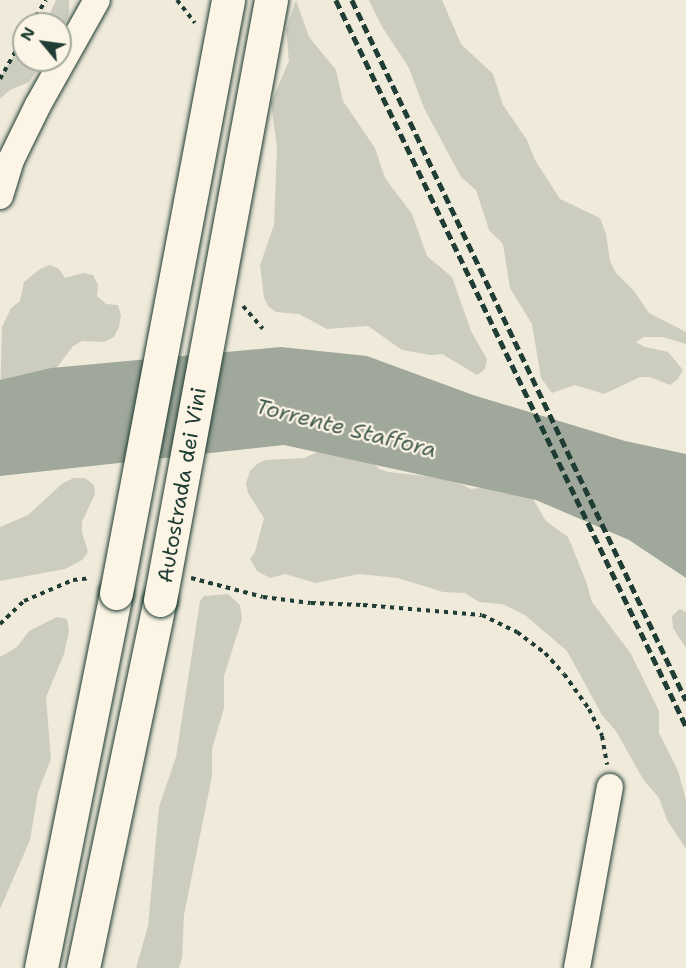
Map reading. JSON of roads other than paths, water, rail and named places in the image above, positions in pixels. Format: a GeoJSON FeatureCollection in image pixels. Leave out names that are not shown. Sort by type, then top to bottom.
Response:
{"type":"FeatureCollection","features":[{"type":"Feature","properties":{"kind":"highway","name":"Autostrada dei Vini"},"geometry":{"type":"LineString","coordinates":[[41,968],[105,585],[228,0]]}},
{"type":"Feature","properties":{"kind":"highway","name":"Autostrada dei Vini"},"geometry":{"type":"LineString","coordinates":[[83,968],[160,600],[271,0]]}},
{"type":"Feature","properties":{"kind":"street"},"geometry":{"type":"LineString","coordinates":[[0,196],[11,160],[38,105],[97,0]]}},
{"type":"Feature","properties":{"kind":"street"},"geometry":{"type":"LineString","coordinates":[[577,968],[610,787]]}},
{"type":"Feature","properties":{"kind":"water","name":"Torrente Staffora"},"geometry":{"type":"Polygon","coordinates":[[[281,347],[367,356],[473,395],[625,441],[686,454],[686,578],[629,540],[536,500],[284,445],[0,476],[0,380],[51,368],[281,347]]]}},
{"type":"Feature","properties":{"kind":"railway"},"geometry":{"type":"LineString","coordinates":[[336,0],[686,726]]}},
{"type":"Feature","properties":{"kind":"railway"},"geometry":{"type":"LineString","coordinates":[[352,0],[686,700]]}}]}
